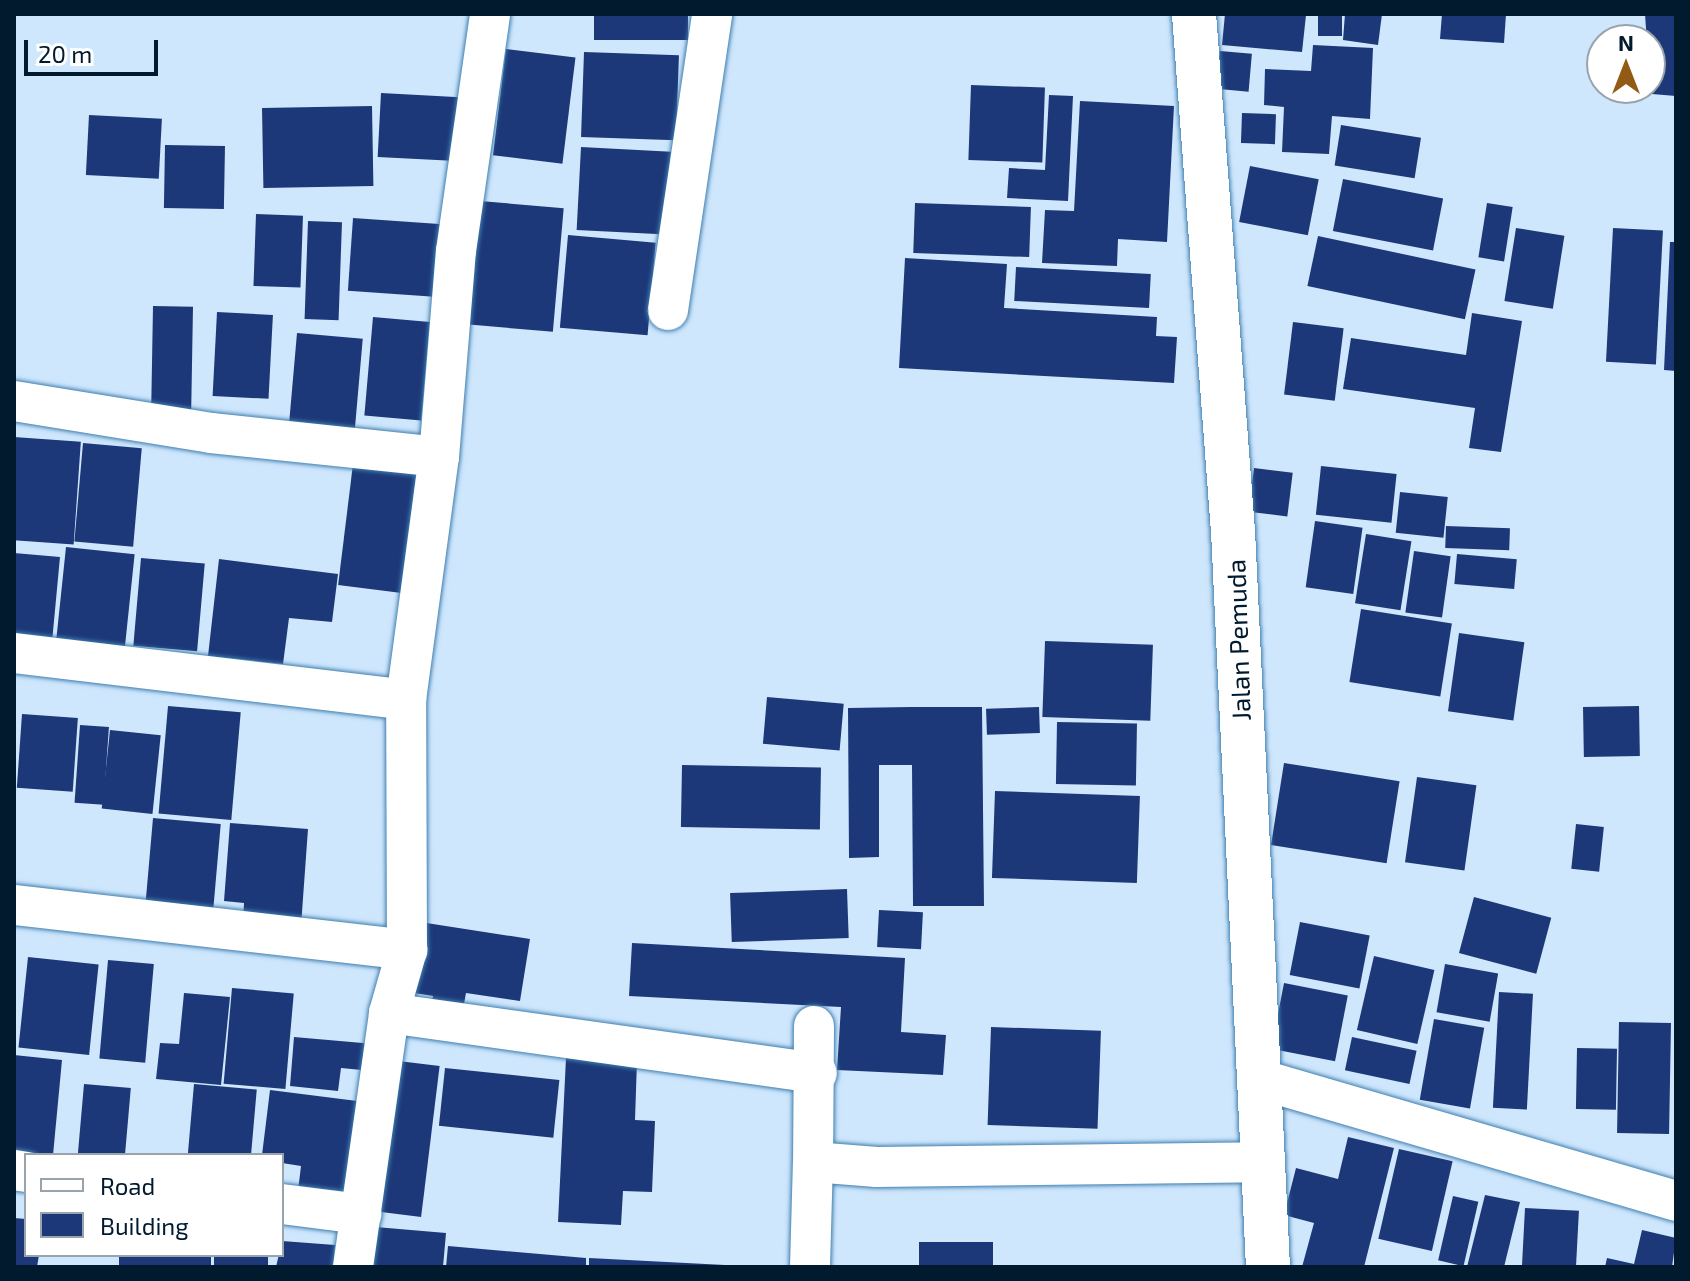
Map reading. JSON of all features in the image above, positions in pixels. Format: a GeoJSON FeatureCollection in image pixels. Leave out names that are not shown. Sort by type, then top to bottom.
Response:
{"type":"FeatureCollection","features":[{"type":"Feature","properties":{"kind":"street"},"geometry":{"type":"LineString","coordinates":[[353,1267],[389,1013],[407,950],[406,700],[439,457],[456,251],[490,14]]}},
{"type":"Feature","properties":{"kind":"street"},"geometry":{"type":"LineString","coordinates":[[668,310],[712,14]]}},
{"type":"Feature","properties":{"kind":"street","name":"Jalan Pemuda"},"geometry":{"type":"LineString","coordinates":[[1194,14],[1233,531],[1259,1079],[1260,1162],[1268,1267]]}},
{"type":"Feature","properties":{"kind":"street"},"geometry":{"type":"LineString","coordinates":[[14,401],[211,433],[439,457]]}},
{"type":"Feature","properties":{"kind":"street"},"geometry":{"type":"LineString","coordinates":[[14,653],[406,700]]}},
{"type":"Feature","properties":{"kind":"street"},"geometry":{"type":"LineString","coordinates":[[14,905],[407,950]]}},
{"type":"Feature","properties":{"kind":"street"},"geometry":{"type":"LineString","coordinates":[[389,1013],[817,1073]]}},
{"type":"Feature","properties":{"kind":"street"},"geometry":{"type":"LineString","coordinates":[[810,1267],[817,1073],[814,1026]]}},
{"type":"Feature","properties":{"kind":"street"},"geometry":{"type":"LineString","coordinates":[[1259,1079],[1676,1201]]}},
{"type":"Feature","properties":{"kind":"street"},"geometry":{"type":"LineString","coordinates":[[813,1162],[877,1167],[1260,1162]]}},
{"type":"Feature","properties":{"kind":"street"},"geometry":{"type":"LineString","coordinates":[[284,1204],[361,1214]]}},
{"type":"Feature","properties":{"kind":"building"},"geometry":{"type":"Polygon","coordinates":[[[594,14],[688,14],[688,40],[594,40],[594,14]]]}},
{"type":"Feature","properties":{"kind":"building"},"geometry":{"type":"Polygon","coordinates":[[[1225,14],[1306,15],[1302,52],[1222,45],[1225,14]]]}},
{"type":"Feature","properties":{"kind":"building"},"geometry":{"type":"Polygon","coordinates":[[[1318,14],[1342,14],[1342,36],[1318,36],[1318,14]]]}},
{"type":"Feature","properties":{"kind":"building"},"geometry":{"type":"Polygon","coordinates":[[[1345,14],[1382,14],[1378,45],[1343,40],[1345,14]]]}},
{"type":"Feature","properties":{"kind":"building"},"geometry":{"type":"Polygon","coordinates":[[[1442,14],[1506,14],[1504,43],[1440,39],[1442,14]]]}},
{"type":"Feature","properties":{"kind":"building"},"geometry":{"type":"Polygon","coordinates":[[[1645,14],[1676,14],[1676,96],[1666,95],[1666,24],[1646,24],[1645,14]]]}},
{"type":"Feature","properties":{"kind":"building"},"geometry":{"type":"Polygon","coordinates":[[[1313,45],[1373,48],[1370,119],[1332,116],[1329,154],[1282,152],[1284,107],[1264,105],[1265,69],[1311,71],[1313,45]]]}},
{"type":"Feature","properties":{"kind":"building"},"geometry":{"type":"Polygon","coordinates":[[[506,49],[575,58],[562,164],[493,155],[506,49]]]}},
{"type":"Feature","properties":{"kind":"building"},"geometry":{"type":"Polygon","coordinates":[[[1220,51],[1252,54],[1249,92],[1217,89],[1220,51]]]}},
{"type":"Feature","properties":{"kind":"building"},"geometry":{"type":"Polygon","coordinates":[[[584,52],[679,55],[676,140],[581,137],[584,52]]]}},
{"type":"Feature","properties":{"kind":"building"},"geometry":{"type":"Polygon","coordinates":[[[971,85],[1045,88],[1042,163],[968,160],[971,85]]]}},
{"type":"Feature","properties":{"kind":"building"},"geometry":{"type":"Polygon","coordinates":[[[381,93],[460,97],[457,161],[378,157],[381,93]]]}},
{"type":"Feature","properties":{"kind":"building"},"geometry":{"type":"Polygon","coordinates":[[[1049,95],[1073,96],[1068,201],[1007,198],[1009,168],[1045,170],[1049,95]]]}},
{"type":"Feature","properties":{"kind":"building"},"geometry":{"type":"Polygon","coordinates":[[[1080,101],[1174,106],[1167,242],[1118,239],[1117,266],[1042,263],[1045,210],[1074,211],[1080,101]]]}},
{"type":"Feature","properties":{"kind":"building"},"geometry":{"type":"Polygon","coordinates":[[[372,106],[373,186],[263,188],[262,108],[372,106]]]}},
{"type":"Feature","properties":{"kind":"building"},"geometry":{"type":"Polygon","coordinates":[[[1242,113],[1276,114],[1275,144],[1241,143],[1242,113]]]}},
{"type":"Feature","properties":{"kind":"building"},"geometry":{"type":"Polygon","coordinates":[[[89,115],[162,119],[159,179],[86,175],[89,115]]]}},
{"type":"Feature","properties":{"kind":"building"},"geometry":{"type":"Polygon","coordinates":[[[1341,125],[1421,138],[1415,178],[1335,165],[1341,125]]]}},
{"type":"Feature","properties":{"kind":"building"},"geometry":{"type":"Polygon","coordinates":[[[165,145],[225,146],[224,209],[164,208],[165,145]]]}},
{"type":"Feature","properties":{"kind":"building"},"geometry":{"type":"Polygon","coordinates":[[[581,147],[671,152],[667,235],[577,230],[581,147]]]}},
{"type":"Feature","properties":{"kind":"building"},"geometry":{"type":"Polygon","coordinates":[[[1250,166],[1319,179],[1308,235],[1239,222],[1250,166]]]}},
{"type":"Feature","properties":{"kind":"building"},"geometry":{"type":"Polygon","coordinates":[[[1343,179],[1443,198],[1433,250],[1333,231],[1343,179]]]}},
{"type":"Feature","properties":{"kind":"building"},"geometry":{"type":"Polygon","coordinates":[[[480,201],[564,208],[553,332],[469,325],[480,201]]]}},
{"type":"Feature","properties":{"kind":"building"},"geometry":{"type":"Polygon","coordinates":[[[915,203],[1031,207],[1029,257],[913,253],[915,203]]]}},
{"type":"Feature","properties":{"kind":"building"},"geometry":{"type":"Polygon","coordinates":[[[1487,203],[1513,207],[1504,261],[1478,257],[1487,203]]]}},
{"type":"Feature","properties":{"kind":"building"},"geometry":{"type":"Polygon","coordinates":[[[256,214],[303,216],[300,288],[253,286],[256,214]]]}},
{"type":"Feature","properties":{"kind":"building"},"geometry":{"type":"Polygon","coordinates":[[[353,218],[443,224],[438,297],[348,291],[353,218]]]}},
{"type":"Feature","properties":{"kind":"building"},"geometry":{"type":"Polygon","coordinates":[[[308,221],[342,222],[339,320],[305,319],[308,221]]]}},
{"type":"Feature","properties":{"kind":"building"},"geometry":{"type":"Polygon","coordinates":[[[1516,228],[1564,236],[1553,309],[1504,301],[1516,228]]]}},
{"type":"Feature","properties":{"kind":"building"},"geometry":{"type":"Polygon","coordinates":[[[1613,228],[1663,231],[1656,364],[1606,362],[1613,228]]]}},
{"type":"Feature","properties":{"kind":"building"},"geometry":{"type":"Polygon","coordinates":[[[568,235],[656,243],[648,335],[560,328],[568,235]]]}},
{"type":"Feature","properties":{"kind":"building"},"geometry":{"type":"Polygon","coordinates":[[[1318,236],[1475,269],[1465,319],[1307,286],[1318,236]]]}},
{"type":"Feature","properties":{"kind":"building"},"geometry":{"type":"Polygon","coordinates":[[[1670,242],[1676,242],[1676,371],[1664,370],[1670,242]]]}},
{"type":"Feature","properties":{"kind":"building"},"geometry":{"type":"Polygon","coordinates":[[[905,258],[1007,264],[1004,308],[1157,317],[1156,336],[1177,337],[1174,383],[899,368],[905,258]]]}},
{"type":"Feature","properties":{"kind":"building"},"geometry":{"type":"Polygon","coordinates":[[[1016,267],[1151,274],[1149,308],[1014,301],[1016,267]]]}},
{"type":"Feature","properties":{"kind":"building"},"geometry":{"type":"Polygon","coordinates":[[[153,306],[193,307],[191,419],[151,418],[153,306]]]}},
{"type":"Feature","properties":{"kind":"building"},"geometry":{"type":"Polygon","coordinates":[[[217,312],[273,315],[269,399],[213,396],[217,312]]]}},
{"type":"Feature","properties":{"kind":"building"},"geometry":{"type":"Polygon","coordinates":[[[1472,313],[1522,321],[1501,452],[1469,448],[1475,408],[1343,389],[1351,338],[1466,355],[1472,313]]]}},
{"type":"Feature","properties":{"kind":"building"},"geometry":{"type":"Polygon","coordinates":[[[373,317],[430,322],[421,421],[364,416],[373,317]]]}},
{"type":"Feature","properties":{"kind":"building"},"geometry":{"type":"Polygon","coordinates":[[[1293,322],[1344,328],[1335,401],[1284,394],[1293,322]]]}},
{"type":"Feature","properties":{"kind":"building"},"geometry":{"type":"Polygon","coordinates":[[[297,333],[363,339],[354,436],[288,431],[297,333]]]}},
{"type":"Feature","properties":{"kind":"building"},"geometry":{"type":"Polygon","coordinates":[[[14,437],[81,442],[74,544],[14,540],[14,437]]]}},
{"type":"Feature","properties":{"kind":"building"},"geometry":{"type":"Polygon","coordinates":[[[83,443],[142,448],[133,547],[74,542],[83,443]]]}},
{"type":"Feature","properties":{"kind":"building"},"geometry":{"type":"Polygon","coordinates":[[[353,464],[417,472],[402,593],[338,585],[353,464]]]}},
{"type":"Feature","properties":{"kind":"building"},"geometry":{"type":"Polygon","coordinates":[[[1321,466],[1397,474],[1391,523],[1316,515],[1321,466]]]}},
{"type":"Feature","properties":{"kind":"building"},"geometry":{"type":"Polygon","coordinates":[[[1254,468],[1293,473],[1287,516],[1249,512],[1254,468]]]}},
{"type":"Feature","properties":{"kind":"building"},"geometry":{"type":"Polygon","coordinates":[[[1400,492],[1448,497],[1443,538],[1396,533],[1400,492]]]}},
{"type":"Feature","properties":{"kind":"building"},"geometry":{"type":"Polygon","coordinates":[[[1315,521],[1363,528],[1353,594],[1306,587],[1315,521]]]}},
{"type":"Feature","properties":{"kind":"building"},"geometry":{"type":"Polygon","coordinates":[[[1446,526],[1510,528],[1509,550],[1445,548],[1446,526]]]}},
{"type":"Feature","properties":{"kind":"building"},"geometry":{"type":"Polygon","coordinates":[[[1366,534],[1411,541],[1400,610],[1355,603],[1366,534]]]}},
{"type":"Feature","properties":{"kind":"building"},"geometry":{"type":"Polygon","coordinates":[[[66,547],[135,554],[123,661],[55,653],[66,547]]]}},
{"type":"Feature","properties":{"kind":"building"},"geometry":{"type":"Polygon","coordinates":[[[1414,551],[1451,556],[1442,618],[1405,612],[1414,551]]]}},
{"type":"Feature","properties":{"kind":"building"},"geometry":{"type":"Polygon","coordinates":[[[14,553],[60,557],[52,642],[14,639],[14,553]]]}},
{"type":"Feature","properties":{"kind":"building"},"geometry":{"type":"Polygon","coordinates":[[[1457,554],[1517,559],[1514,589],[1454,584],[1457,554]]]}},
{"type":"Feature","properties":{"kind":"building"},"geometry":{"type":"Polygon","coordinates":[[[141,558],[205,564],[197,651],[133,646],[141,558]]]}},
{"type":"Feature","properties":{"kind":"building"},"geometry":{"type":"Polygon","coordinates":[[[219,559],[338,574],[332,622],[289,618],[283,664],[208,656],[219,559]]]}},
{"type":"Feature","properties":{"kind":"building"},"geometry":{"type":"Polygon","coordinates":[[[1361,609],[1452,623],[1440,696],[1349,682],[1361,609]]]}},
{"type":"Feature","properties":{"kind":"building"},"geometry":{"type":"Polygon","coordinates":[[[1459,633],[1524,642],[1513,720],[1448,711],[1459,633]]]}},
{"type":"Feature","properties":{"kind":"building"},"geometry":{"type":"Polygon","coordinates":[[[1045,641],[1153,645],[1150,721],[1042,717],[1045,641]]]}},
{"type":"Feature","properties":{"kind":"building"},"geometry":{"type":"Polygon","coordinates":[[[767,697],[844,704],[840,751],[763,744],[767,697]]]}},
{"type":"Feature","properties":{"kind":"building"},"geometry":{"type":"Polygon","coordinates":[[[168,706],[241,712],[231,820],[159,814],[168,706]]]}},
{"type":"Feature","properties":{"kind":"building"},"geometry":{"type":"Polygon","coordinates":[[[1639,706],[1640,756],[1584,757],[1583,707],[1639,706]]]}},
{"type":"Feature","properties":{"kind":"building"},"geometry":{"type":"Polygon","coordinates":[[[982,707],[984,906],[913,906],[912,765],[879,765],[879,857],[849,858],[848,708],[982,707]]]}},
{"type":"Feature","properties":{"kind":"building"},"geometry":{"type":"Polygon","coordinates":[[[1039,707],[1040,733],[987,735],[986,709],[1039,707]]]}},
{"type":"Feature","properties":{"kind":"building"},"geometry":{"type":"Polygon","coordinates":[[[22,714],[78,718],[73,792],[17,788],[22,714]]]}},
{"type":"Feature","properties":{"kind":"building"},"geometry":{"type":"Polygon","coordinates":[[[1057,722],[1137,723],[1136,785],[1056,784],[1057,722]]]}},
{"type":"Feature","properties":{"kind":"building"},"geometry":{"type":"Polygon","coordinates":[[[80,725],[109,727],[103,805],[75,803],[80,725]]]}},
{"type":"Feature","properties":{"kind":"building"},"geometry":{"type":"Polygon","coordinates":[[[110,730],[161,735],[152,814],[102,809],[110,730]]]}},
{"type":"Feature","properties":{"kind":"building"},"geometry":{"type":"Polygon","coordinates":[[[1284,763],[1400,781],[1387,863],[1271,845],[1284,763]]]}},
{"type":"Feature","properties":{"kind":"building"},"geometry":{"type":"Polygon","coordinates":[[[682,765],[821,767],[820,829],[681,827],[682,765]]]}},
{"type":"Feature","properties":{"kind":"building"},"geometry":{"type":"Polygon","coordinates":[[[1417,777],[1476,785],[1464,871],[1405,862],[1417,777]]]}},
{"type":"Feature","properties":{"kind":"building"},"geometry":{"type":"Polygon","coordinates":[[[995,791],[1140,796],[1137,883],[992,878],[995,791]]]}},
{"type":"Feature","properties":{"kind":"building"},"geometry":{"type":"Polygon","coordinates":[[[153,818],[221,824],[213,918],[145,912],[153,818]]]}},
{"type":"Feature","properties":{"kind":"building"},"geometry":{"type":"Polygon","coordinates":[[[230,823],[308,829],[301,926],[243,922],[244,903],[224,901],[230,823]]]}},
{"type":"Feature","properties":{"kind":"building"},"geometry":{"type":"Polygon","coordinates":[[[1576,824],[1604,827],[1599,872],[1571,869],[1576,824]]]}},
{"type":"Feature","properties":{"kind":"building"},"geometry":{"type":"Polygon","coordinates":[[[847,889],[849,938],[732,942],[730,893],[847,889]]]}},
{"type":"Feature","properties":{"kind":"building"},"geometry":{"type":"Polygon","coordinates":[[[1474,897],[1551,918],[1536,974],[1459,953],[1474,897]]]}},
{"type":"Feature","properties":{"kind":"building"},"geometry":{"type":"Polygon","coordinates":[[[879,910],[923,912],[921,949],[877,947],[879,910]]]}},
{"type":"Feature","properties":{"kind":"building"},"geometry":{"type":"Polygon","coordinates":[[[420,922],[530,939],[520,1001],[466,993],[461,1020],[430,1015],[433,996],[408,992],[420,922]]]}},
{"type":"Feature","properties":{"kind":"building"},"geometry":{"type":"Polygon","coordinates":[[[1300,922],[1370,936],[1359,989],[1290,975],[1300,922]]]}},
{"type":"Feature","properties":{"kind":"building"},"geometry":{"type":"Polygon","coordinates":[[[632,943],[905,958],[901,1032],[946,1035],[943,1075],[837,1070],[841,1007],[629,996],[632,943]]]}},
{"type":"Feature","properties":{"kind":"building"},"geometry":{"type":"Polygon","coordinates":[[[1374,956],[1434,970],[1417,1044],[1357,1030],[1374,956]]]}},
{"type":"Feature","properties":{"kind":"building"},"geometry":{"type":"Polygon","coordinates":[[[28,957],[99,964],[89,1055],[18,1048],[28,957]]]}},
{"type":"Feature","properties":{"kind":"building"},"geometry":{"type":"Polygon","coordinates":[[[108,960],[154,964],[145,1063],[99,1059],[108,960]]]}},
{"type":"Feature","properties":{"kind":"building"},"geometry":{"type":"Polygon","coordinates":[[[1445,964],[1498,973],[1490,1022],[1436,1012],[1445,964]]]}},
{"type":"Feature","properties":{"kind":"building"},"geometry":{"type":"Polygon","coordinates":[[[1284,983],[1348,995],[1335,1061],[1271,1049],[1284,983]]]}},
{"type":"Feature","properties":{"kind":"building"},"geometry":{"type":"Polygon","coordinates":[[[232,988],[294,993],[285,1089],[224,1084],[232,988]]]}},
{"type":"Feature","properties":{"kind":"building"},"geometry":{"type":"Polygon","coordinates":[[[1499,992],[1533,994],[1527,1110],[1493,1108],[1499,992]]]}},
{"type":"Feature","properties":{"kind":"building"},"geometry":{"type":"Polygon","coordinates":[[[184,993],[230,997],[221,1085],[156,1079],[160,1043],[179,1044],[184,993]]]}},
{"type":"Feature","properties":{"kind":"building"},"geometry":{"type":"Polygon","coordinates":[[[1434,1019],[1484,1028],[1470,1109],[1420,1100],[1434,1019]]]}},
{"type":"Feature","properties":{"kind":"building"},"geometry":{"type":"Polygon","coordinates":[[[1619,1022],[1671,1023],[1669,1134],[1617,1133],[1619,1022]]]}},
{"type":"Feature","properties":{"kind":"building"},"geometry":{"type":"Polygon","coordinates":[[[991,1027],[1101,1031],[1098,1129],[988,1125],[991,1027]]]}},
{"type":"Feature","properties":{"kind":"building"},"geometry":{"type":"Polygon","coordinates":[[[294,1037],[374,1044],[372,1071],[341,1068],[338,1091],[290,1086],[294,1037]]]}},
{"type":"Feature","properties":{"kind":"building"},"geometry":{"type":"Polygon","coordinates":[[[1352,1037],[1417,1051],[1409,1084],[1345,1070],[1352,1037]]]}},
{"type":"Feature","properties":{"kind":"building"},"geometry":{"type":"Polygon","coordinates":[[[1577,1048],[1617,1049],[1616,1110],[1576,1109],[1577,1048]]]}},
{"type":"Feature","properties":{"kind":"building"},"geometry":{"type":"Polygon","coordinates":[[[14,1055],[62,1060],[53,1153],[14,1155],[14,1055]]]}},
{"type":"Feature","properties":{"kind":"building"},"geometry":{"type":"Polygon","coordinates":[[[566,1058],[637,1061],[635,1120],[655,1121],[652,1192],[623,1191],[621,1225],[558,1222],[566,1058]]]}},
{"type":"Feature","properties":{"kind":"building"},"geometry":{"type":"Polygon","coordinates":[[[390,1060],[440,1066],[421,1217],[371,1211],[390,1060]]]}},
{"type":"Feature","properties":{"kind":"building"},"geometry":{"type":"Polygon","coordinates":[[[445,1068],[559,1080],[553,1138],[439,1126],[445,1068]]]}},
{"type":"Feature","properties":{"kind":"building"},"geometry":{"type":"Polygon","coordinates":[[[84,1084],[131,1088],[125,1153],[78,1153],[84,1084]]]}},
{"type":"Feature","properties":{"kind":"building"},"geometry":{"type":"Polygon","coordinates":[[[194,1084],[257,1089],[251,1153],[188,1153],[194,1084]]]}},
{"type":"Feature","properties":{"kind":"building"},"geometry":{"type":"Polygon","coordinates":[[[270,1090],[365,1102],[352,1205],[297,1199],[301,1166],[284,1163],[284,1153],[262,1153],[270,1090]]]}},
{"type":"Feature","properties":{"kind":"building"},"geometry":{"type":"Polygon","coordinates":[[[1348,1137],[1394,1148],[1364,1267],[1302,1267],[1314,1223],[1284,1215],[1296,1168],[1338,1179],[1348,1137]]]}},
{"type":"Feature","properties":{"kind":"building"},"geometry":{"type":"Polygon","coordinates":[[[1399,1149],[1453,1161],[1432,1251],[1378,1239],[1399,1149]]]}},
{"type":"Feature","properties":{"kind":"building"},"geometry":{"type":"Polygon","coordinates":[[[1485,1195],[1520,1202],[1504,1267],[1467,1267],[1485,1195]]]}},
{"type":"Feature","properties":{"kind":"building"},"geometry":{"type":"Polygon","coordinates":[[[1453,1196],[1478,1202],[1463,1266],[1438,1260],[1453,1196]]]}},
{"type":"Feature","properties":{"kind":"building"},"geometry":{"type":"Polygon","coordinates":[[[1525,1208],[1579,1211],[1576,1267],[1522,1267],[1525,1208]]]}},
{"type":"Feature","properties":{"kind":"building"},"geometry":{"type":"Polygon","coordinates":[[[14,1218],[24,1219],[24,1257],[39,1257],[37,1267],[14,1267],[14,1218]]]}},
{"type":"Feature","properties":{"kind":"building"},"geometry":{"type":"Polygon","coordinates":[[[364,1226],[446,1233],[443,1267],[360,1267],[364,1226]]]}},
{"type":"Feature","properties":{"kind":"building"},"geometry":{"type":"Polygon","coordinates":[[[1642,1230],[1676,1238],[1672,1267],[1605,1267],[1607,1258],[1634,1264],[1642,1230]]]}},
{"type":"Feature","properties":{"kind":"building"},"geometry":{"type":"Polygon","coordinates":[[[284,1241],[335,1245],[333,1267],[276,1267],[278,1257],[284,1257],[284,1241]]]}},
{"type":"Feature","properties":{"kind":"building"},"geometry":{"type":"Polygon","coordinates":[[[919,1242],[993,1242],[993,1267],[919,1267],[919,1242]]]}},
{"type":"Feature","properties":{"kind":"building"},"geometry":{"type":"Polygon","coordinates":[[[448,1246],[586,1258],[586,1267],[446,1267],[448,1246]]]}},
{"type":"Feature","properties":{"kind":"building"},"geometry":{"type":"Polygon","coordinates":[[[119,1257],[211,1257],[211,1267],[119,1267],[119,1257]]]}},
{"type":"Feature","properties":{"kind":"building"},"geometry":{"type":"Polygon","coordinates":[[[214,1257],[268,1257],[268,1267],[214,1267],[214,1257]]]}},
{"type":"Feature","properties":{"kind":"building"},"geometry":{"type":"Polygon","coordinates":[[[589,1258],[725,1265],[725,1267],[589,1267],[589,1258]]]}}]}
